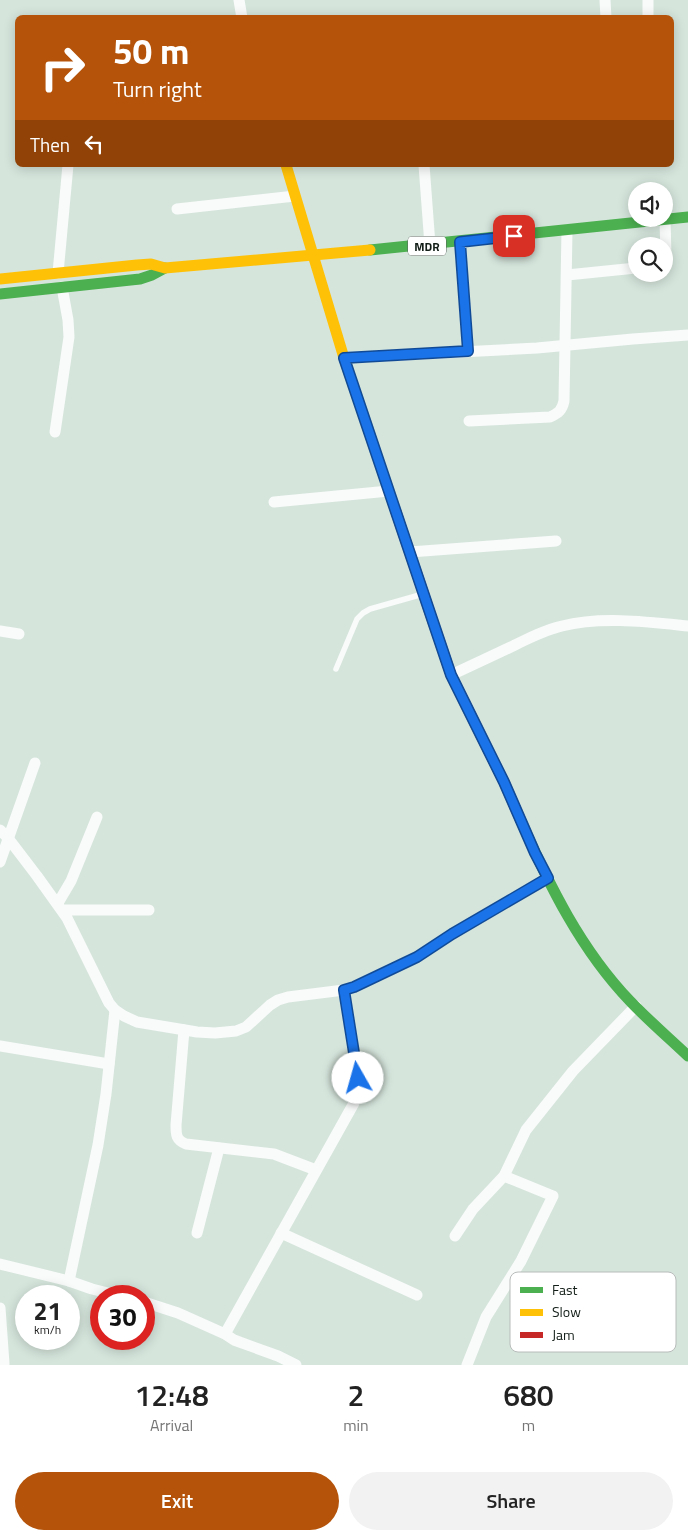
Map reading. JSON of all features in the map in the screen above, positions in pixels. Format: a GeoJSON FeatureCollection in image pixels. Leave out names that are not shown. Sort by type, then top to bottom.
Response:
{"type":"FeatureCollection","features":[{"type":"Feature","properties":{"kind":"street"},"geometry":{"type":"LineString","coordinates":[[239,0],[242,15]]}},
{"type":"Feature","properties":{"kind":"street"},"geometry":{"type":"LineString","coordinates":[[605,0],[606,15]]}},
{"type":"Feature","properties":{"kind":"street"},"geometry":{"type":"LineString","coordinates":[[648,0],[648,15]]}},
{"type":"Feature","properties":{"kind":"street"},"geometry":{"type":"LineString","coordinates":[[58,272],[68,167]]}},
{"type":"Feature","properties":{"kind":"street"},"geometry":{"type":"LineString","coordinates":[[287,167],[344,358],[451,675],[504,782],[535,853],[571,922],[608,975],[636,1006],[688,1056]]}},
{"type":"Feature","properties":{"kind":"street"},"geometry":{"type":"LineString","coordinates":[[424,167],[430,245]]}},
{"type":"Feature","properties":{"kind":"street"},"geometry":{"type":"LineString","coordinates":[[177,209],[296,196]]}},
{"type":"Feature","properties":{"kind":"street","name":"MDR"},"geometry":{"type":"LineString","coordinates":[[673,218],[688,217]]}},
{"type":"Feature","properties":{"kind":"street","name":"MDR"},"geometry":{"type":"LineString","coordinates":[[0,278],[151,264],[165,268],[314,256],[628,223]]}},
{"type":"Feature","properties":{"kind":"street"},"geometry":{"type":"LineString","coordinates":[[469,421],[550,418],[562,409],[566,345],[567,230]]}},
{"type":"Feature","properties":{"kind":"street"},"geometry":{"type":"LineString","coordinates":[[460,242],[468,351]]}},
{"type":"Feature","properties":{"kind":"street","name":"MDR"},"geometry":{"type":"LineString","coordinates":[[0,294],[140,279],[165,268]]}},
{"type":"Feature","properties":{"kind":"street"},"geometry":{"type":"LineString","coordinates":[[566,275],[628,269]]}},
{"type":"Feature","properties":{"kind":"street"},"geometry":{"type":"LineString","coordinates":[[55,432],[69,338],[62,287]]}},
{"type":"Feature","properties":{"kind":"street"},"geometry":{"type":"LineString","coordinates":[[344,358],[566,345],[688,335]]}},
{"type":"Feature","properties":{"kind":"street"},"geometry":{"type":"LineString","coordinates":[[274,502],[389,491]]}},
{"type":"Feature","properties":{"kind":"street"},"geometry":{"type":"LineString","coordinates":[[410,552],[556,541]]}},
{"type":"Feature","properties":{"kind":"street"},"geometry":{"type":"LineString","coordinates":[[451,675],[541,633],[563,625],[588,622],[630,621],[688,626]]}},
{"type":"Feature","properties":{"kind":"street"},"geometry":{"type":"LineString","coordinates":[[0,631],[19,634]]}},
{"type":"Feature","properties":{"kind":"street"},"geometry":{"type":"LineString","coordinates":[[0,862],[4,834],[34,763]]}},
{"type":"Feature","properties":{"kind":"street"},"geometry":{"type":"LineString","coordinates":[[60,907],[97,817]]}},
{"type":"Feature","properties":{"kind":"street"},"geometry":{"type":"LineString","coordinates":[[4,834],[60,907],[109,1003],[115,1010],[137,1022],[198,1032],[236,1031],[246,1027],[278,1000],[354,987],[417,957],[452,934],[548,878]]}},
{"type":"Feature","properties":{"kind":"street"},"geometry":{"type":"LineString","coordinates":[[60,907],[149,910]]}},
{"type":"Feature","properties":{"kind":"street"},"geometry":{"type":"LineString","coordinates":[[225,1334],[354,1103],[358,1078],[344,990]]}},
{"type":"Feature","properties":{"kind":"street"},"geometry":{"type":"LineString","coordinates":[[456,1236],[473,1209],[504,1176],[526,1130],[573,1071],[636,1006]]}},
{"type":"Feature","properties":{"kind":"street"},"geometry":{"type":"LineString","coordinates":[[70,1281],[98,1144],[106,1094],[115,1010]]}},
{"type":"Feature","properties":{"kind":"street"},"geometry":{"type":"LineString","coordinates":[[184,1030],[176,1125],[176,1137],[180,1142],[274,1154],[316,1170]]}},
{"type":"Feature","properties":{"kind":"street"},"geometry":{"type":"LineString","coordinates":[[0,1046],[109,1064]]}},
{"type":"Feature","properties":{"kind":"street"},"geometry":{"type":"LineString","coordinates":[[197,1233],[219,1148]]}},
{"type":"Feature","properties":{"kind":"street"},"geometry":{"type":"LineString","coordinates":[[504,1176],[553,1196],[514,1272]]}},
{"type":"Feature","properties":{"kind":"street"},"geometry":{"type":"LineString","coordinates":[[281,1233],[418,1295]]}},
{"type":"Feature","properties":{"kind":"street"},"geometry":{"type":"LineString","coordinates":[[0,1264],[70,1281],[90,1288]]}},
{"type":"Feature","properties":{"kind":"street"},"geometry":{"type":"LineString","coordinates":[[467,1365],[486,1317],[510,1279]]}},
{"type":"Feature","properties":{"kind":"street"},"geometry":{"type":"LineString","coordinates":[[155,1305],[296,1365]]}},
{"type":"Feature","properties":{"kind":"street"},"geometry":{"type":"LineString","coordinates":[[0,1308],[4,1364]]}},
{"type":"Feature","properties":{"kind":"lane"},"geometry":{"type":"LineString","coordinates":[[336,669],[357,619],[363,613],[370,608],[424,594]]}},
{"type":"Feature","properties":{"kind":"traffic: fast"},"geometry":{"type":"LineString","coordinates":[[370,250],[688,217]]}},
{"type":"Feature","properties":{"kind":"traffic: fast"},"geometry":{"type":"LineString","coordinates":[[0,294],[140,279],[165,268]]}},
{"type":"Feature","properties":{"kind":"traffic: fast"},"geometry":{"type":"LineString","coordinates":[[521,821],[555,893],[581,939],[612,981],[630,1001],[688,1056]]}},
{"type":"Feature","properties":{"kind":"traffic: slow"},"geometry":{"type":"LineString","coordinates":[[287,167],[344,358],[396,512]]}},
{"type":"Feature","properties":{"kind":"traffic: slow"},"geometry":{"type":"LineString","coordinates":[[0,279],[137,265],[151,264],[165,268],[370,250]]}},
{"type":"Feature","properties":{"kind":"traffic: jam"},"geometry":{"type":"LineString","coordinates":[[396,512],[451,675],[504,782],[521,821]]}},
{"type":"Feature","properties":{"kind":"route"},"geometry":{"type":"LineString","coordinates":[[358,1078],[344,990],[417,957],[452,934],[548,878],[504,782],[451,675],[344,358],[468,351],[460,242],[514,236]]}}]}
